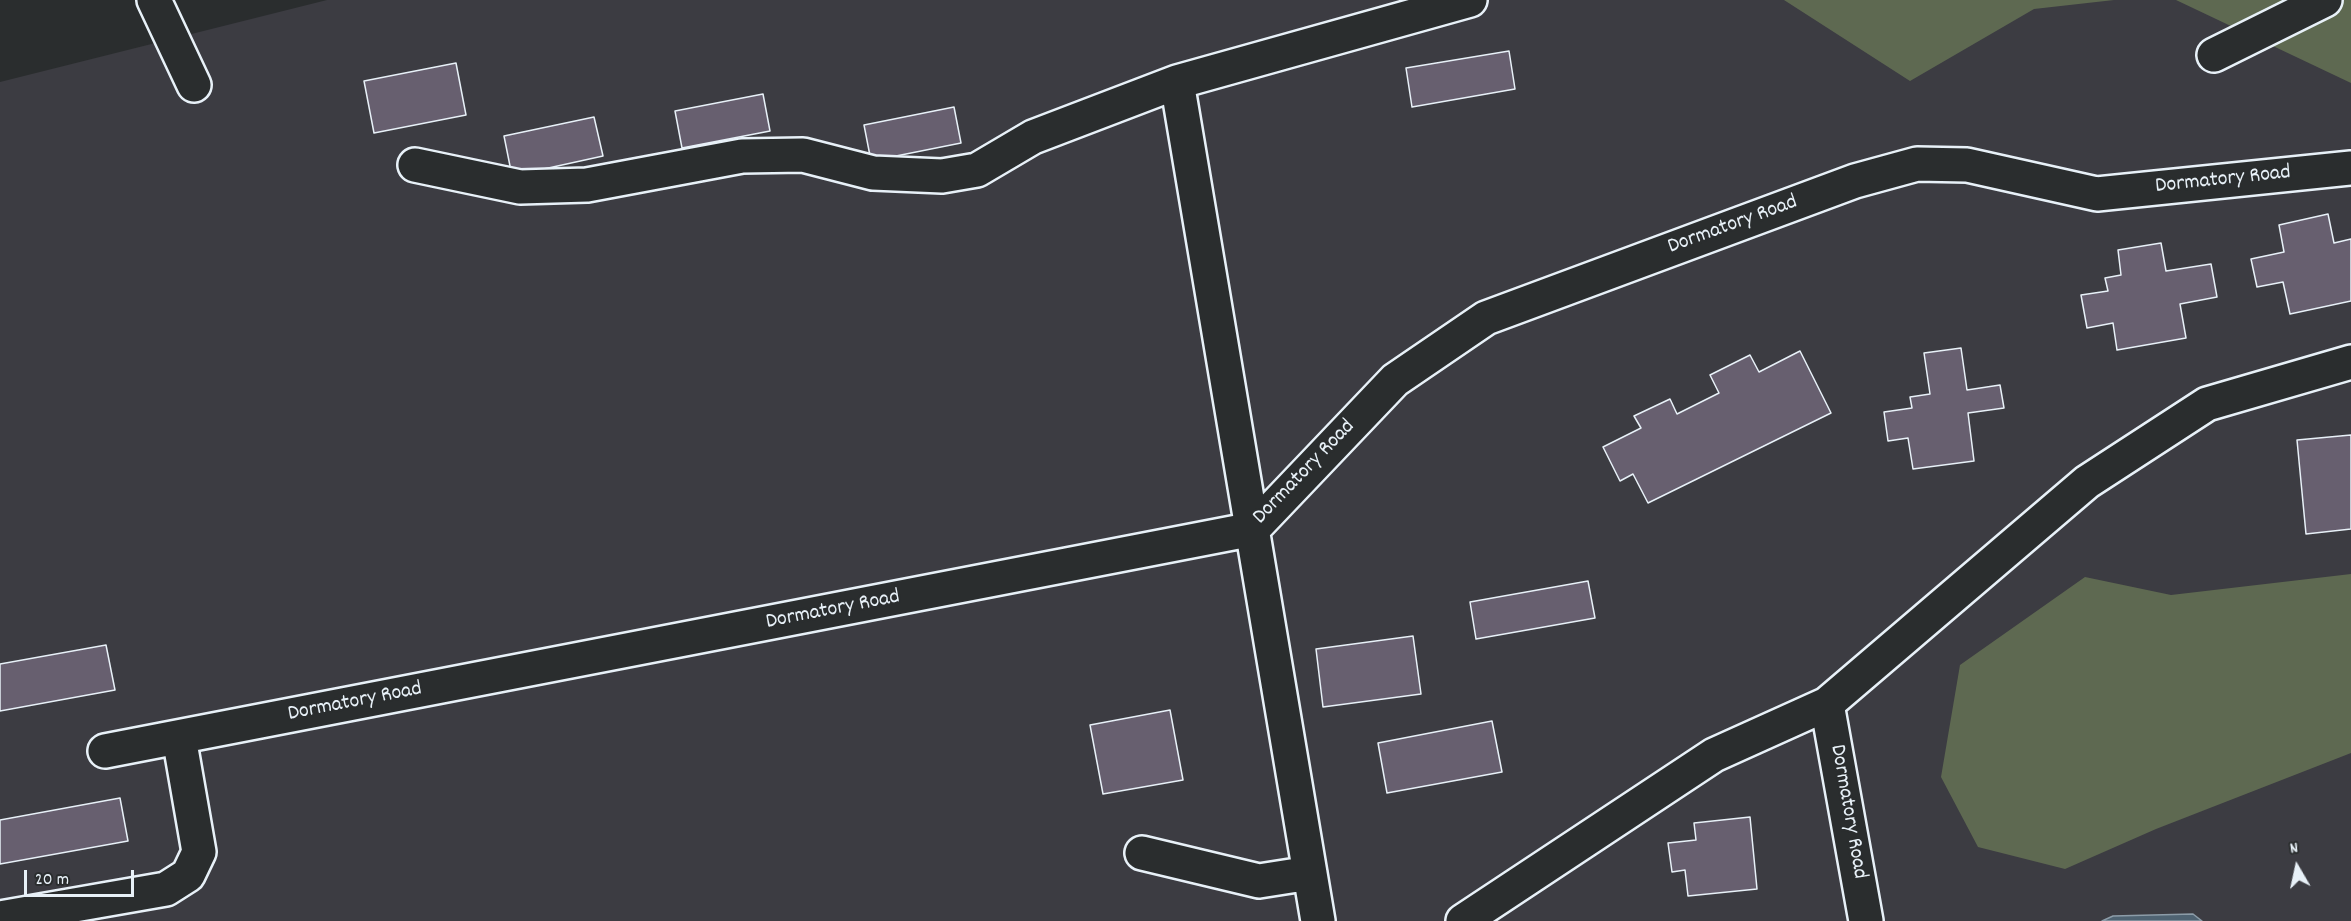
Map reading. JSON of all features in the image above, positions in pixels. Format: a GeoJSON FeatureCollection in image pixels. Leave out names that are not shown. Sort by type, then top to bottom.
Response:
{"type":"FeatureCollection","features":[{"type":"Feature","properties":{"kind":"street"},"geometry":{"type":"LineString","coordinates":[[154,0],[194,85]]}},
{"type":"Feature","properties":{"kind":"street"},"geometry":{"type":"LineString","coordinates":[[415,165],[520,187],[587,185],[742,156],[802,155],[873,172],[942,176],[977,170],[1033,137],[1177,82],[1470,0]]}},
{"type":"Feature","properties":{"kind":"street"},"geometry":{"type":"LineString","coordinates":[[2214,55],[2325,0]]}},
{"type":"Feature","properties":{"kind":"street"},"geometry":{"type":"LineString","coordinates":[[1177,82],[1318,921]]}},
{"type":"Feature","properties":{"kind":"street","name":"Dormatory Road"},"geometry":{"type":"LineString","coordinates":[[105,751],[1253,529],[1395,380],[1486,318],[1855,181],[1917,164],[1966,165],[2097,194],[2351,168]]}},
{"type":"Feature","properties":{"kind":"street"},"geometry":{"type":"LineString","coordinates":[[1463,921],[1714,755],[1827,704],[2087,482],[2207,404],[2351,362]]}},
{"type":"Feature","properties":{"kind":"street","name":"Dormatory Road"},"geometry":{"type":"LineString","coordinates":[[1827,704],[1866,921]]}},
{"type":"Feature","properties":{"kind":"street"},"geometry":{"type":"LineString","coordinates":[[0,918],[166,889],[188,875],[199,852],[179,737]]}},
{"type":"Feature","properties":{"kind":"street"},"geometry":{"type":"LineString","coordinates":[[1142,853],[1259,881],[1310,873]]}},
{"type":"Feature","properties":{"kind":"shaded area"},"geometry":{"type":"Polygon","coordinates":[[[327,0],[2351,0],[2351,921],[0,921],[0,82],[327,0]]]}},
{"type":"Feature","properties":{"kind":"green space"},"geometry":{"type":"Polygon","coordinates":[[[1784,0],[2114,0],[2034,9],[1910,81],[1784,0]]]}},
{"type":"Feature","properties":{"kind":"green space"},"geometry":{"type":"Polygon","coordinates":[[[2176,0],[2351,0],[2351,83],[2176,0]]]}},
{"type":"Feature","properties":{"kind":"green space"},"geometry":{"type":"Polygon","coordinates":[[[2351,574],[2351,753],[2156,829],[2065,869],[1978,847],[1941,777],[1960,665],[2085,577],[2171,595],[2351,574]]]}},
{"type":"Feature","properties":{"kind":"water"},"geometry":{"type":"Polygon","coordinates":[[[2193,914],[2202,921],[2102,921],[2113,916],[2193,914]]]}},
{"type":"Feature","properties":{"kind":"building"},"geometry":{"type":"Polygon","coordinates":[[[1509,51],[1515,89],[1412,107],[1406,68],[1509,51]]]}},
{"type":"Feature","properties":{"kind":"building"},"geometry":{"type":"Polygon","coordinates":[[[456,63],[466,115],[374,133],[364,81],[456,63]]]}},
{"type":"Feature","properties":{"kind":"building"},"geometry":{"type":"Polygon","coordinates":[[[763,94],[770,131],[682,148],[675,111],[763,94]]]}},
{"type":"Feature","properties":{"kind":"building"},"geometry":{"type":"Polygon","coordinates":[[[954,107],[961,143],[871,161],[864,125],[954,107]]]}},
{"type":"Feature","properties":{"kind":"building"},"geometry":{"type":"Polygon","coordinates":[[[594,117],[603,156],[512,176],[504,136],[594,117]]]}},
{"type":"Feature","properties":{"kind":"building"},"geometry":{"type":"Polygon","coordinates":[[[2328,214],[2334,243],[2351,239],[2351,301],[2290,314],[2283,282],[2257,287],[2251,259],[2284,252],[2279,225],[2328,214]]]}},
{"type":"Feature","properties":{"kind":"building"},"geometry":{"type":"Polygon","coordinates":[[[2161,243],[2166,271],[2211,264],[2217,297],[2180,304],[2186,338],[2117,350],[2113,323],[2087,328],[2081,295],[2108,291],[2105,278],[2121,275],[2118,250],[2161,243]]]}},
{"type":"Feature","properties":{"kind":"building"},"geometry":{"type":"Polygon","coordinates":[[[1961,348],[1967,390],[2000,385],[2004,408],[1968,413],[1974,461],[1913,469],[1908,438],[1888,441],[1884,412],[1912,408],[1910,397],[1930,394],[1924,353],[1961,348]]]}},
{"type":"Feature","properties":{"kind":"building"},"geometry":{"type":"Polygon","coordinates":[[[1800,351],[1831,413],[1648,503],[1633,474],[1620,481],[1603,447],[1641,428],[1634,416],[1670,399],[1677,414],[1719,393],[1710,375],[1750,355],[1759,372],[1800,351]]]}},
{"type":"Feature","properties":{"kind":"building"},"geometry":{"type":"Polygon","coordinates":[[[2351,435],[2351,529],[2306,534],[2297,440],[2351,435]]]}},
{"type":"Feature","properties":{"kind":"building"},"geometry":{"type":"Polygon","coordinates":[[[1588,581],[1595,618],[1476,639],[1470,602],[1588,581]]]}},
{"type":"Feature","properties":{"kind":"building"},"geometry":{"type":"Polygon","coordinates":[[[1413,636],[1421,694],[1323,707],[1316,649],[1413,636]]]}},
{"type":"Feature","properties":{"kind":"building"},"geometry":{"type":"Polygon","coordinates":[[[106,645],[115,690],[0,711],[0,664],[106,645]]]}},
{"type":"Feature","properties":{"kind":"building"},"geometry":{"type":"Polygon","coordinates":[[[1170,710],[1183,780],[1103,794],[1090,725],[1170,710]]]}},
{"type":"Feature","properties":{"kind":"building"},"geometry":{"type":"Polygon","coordinates":[[[1492,721],[1502,772],[1387,793],[1378,743],[1492,721]]]}},
{"type":"Feature","properties":{"kind":"building"},"geometry":{"type":"Polygon","coordinates":[[[120,798],[128,841],[0,864],[0,820],[120,798]]]}},
{"type":"Feature","properties":{"kind":"building"},"geometry":{"type":"Polygon","coordinates":[[[1750,817],[1757,889],[1688,896],[1685,870],[1672,872],[1668,843],[1696,840],[1694,823],[1750,817]]]}}]}
